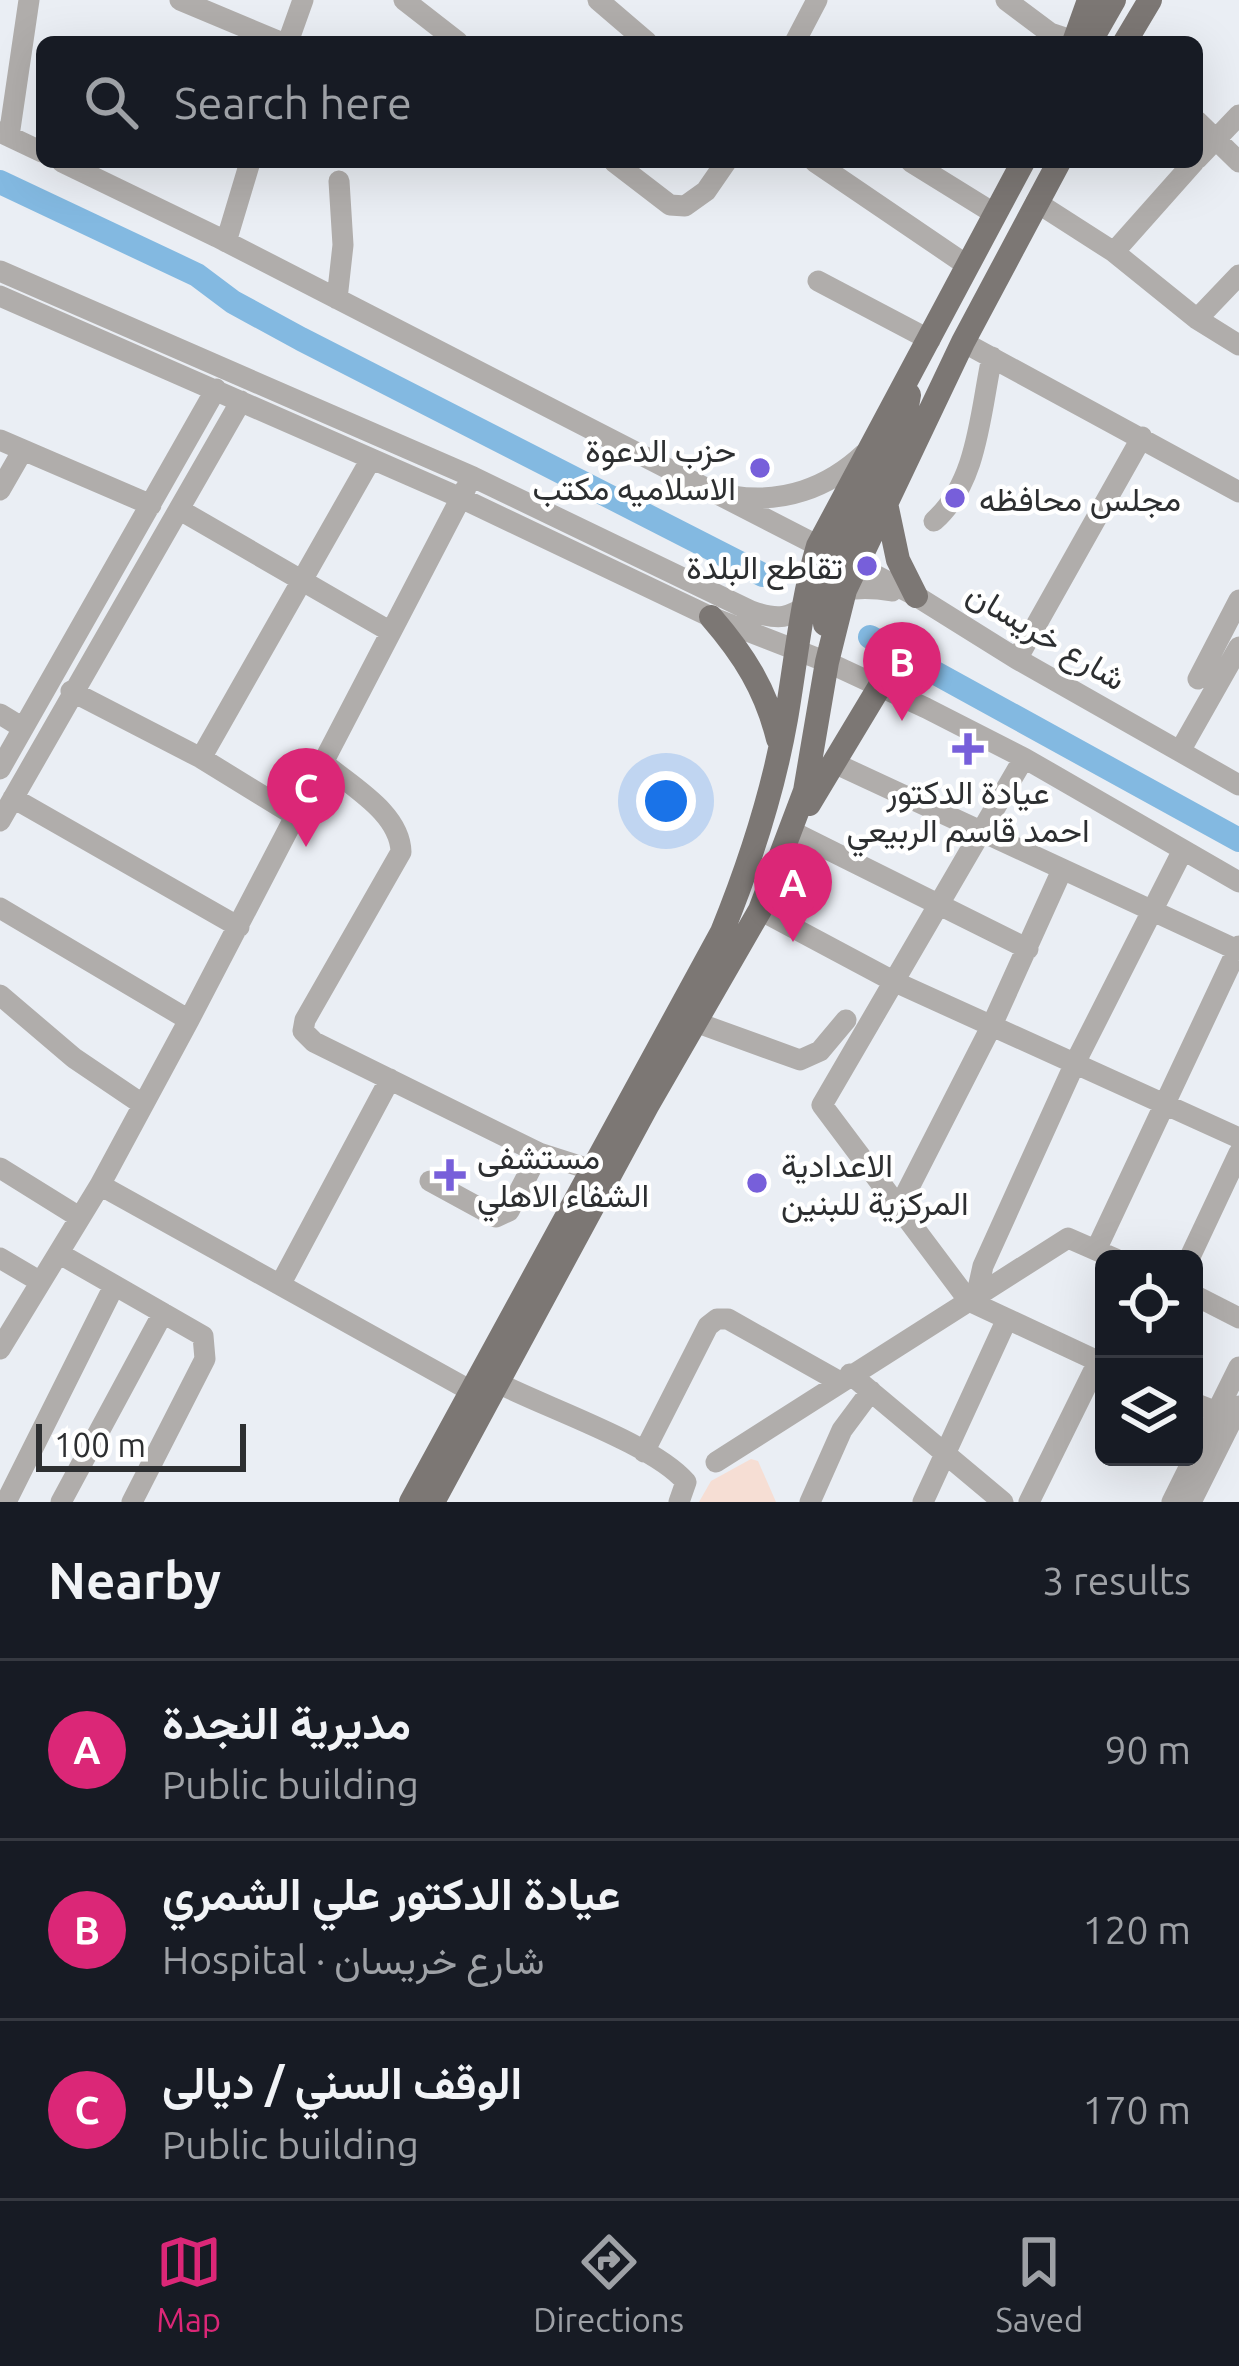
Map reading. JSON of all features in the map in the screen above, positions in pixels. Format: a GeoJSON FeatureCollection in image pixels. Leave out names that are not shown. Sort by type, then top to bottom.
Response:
{"type":"FeatureCollection","features":[{"type":"Feature","properties":{"kind":"main road"},"geometry":{"type":"LineString","coordinates":[[1062,36],[1089,0]]}},
{"type":"Feature","properties":{"kind":"main road"},"geometry":{"type":"LineString","coordinates":[[1095,34],[1114,0]]}},
{"type":"Feature","properties":{"kind":"main road"},"geometry":{"type":"LineString","coordinates":[[1129,36],[1150,0]]}},
{"type":"Feature","properties":{"kind":"main road"},"geometry":{"type":"LineString","coordinates":[[411,1502],[760,910],[793,832],[814,756],[838,556],[873,446],[1019,168]]}},
{"type":"Feature","properties":{"kind":"main road"},"geometry":{"type":"LineString","coordinates":[[838,556],[887,506],[964,342],[1056,168]]}},
{"type":"Feature","properties":{"kind":"main road"},"geometry":{"type":"LineString","coordinates":[[433,1502],[483,1382],[589,1169],[722,932],[748,867],[780,747],[803,610],[838,556],[898,440],[910,380]]}},
{"type":"Feature","properties":{"kind":"main road"},"geometry":{"type":"LineString","coordinates":[[887,506],[898,560],[916,596]]}},
{"type":"Feature","properties":{"kind":"main road"},"geometry":{"type":"LineString","coordinates":[[711,617],[752,669],[768,699],[780,747]]}},
{"type":"Feature","properties":{"kind":"main road"},"geometry":{"type":"LineString","coordinates":[[793,832],[880,686]]}},
{"type":"Feature","properties":{"kind":"street"},"geometry":{"type":"LineString","coordinates":[[180,0],[271,36]]}},
{"type":"Feature","properties":{"kind":"street"},"geometry":{"type":"LineString","coordinates":[[287,36],[303,0]]}},
{"type":"Feature","properties":{"kind":"street"},"geometry":{"type":"LineString","coordinates":[[404,0],[450,36]]}},
{"type":"Feature","properties":{"kind":"street"},"geometry":{"type":"LineString","coordinates":[[598,0],[639,36]]}},
{"type":"Feature","properties":{"kind":"street"},"geometry":{"type":"LineString","coordinates":[[798,36],[817,0]]}},
{"type":"Feature","properties":{"kind":"street"},"geometry":{"type":"LineString","coordinates":[[1006,0],[1054,36]]}},
{"type":"Feature","properties":{"kind":"street"},"geometry":{"type":"LineString","coordinates":[[25,1],[4,134],[36,149]]}},
{"type":"Feature","properties":{"kind":"street"},"geometry":{"type":"LineString","coordinates":[[1203,152],[1239,115]]}},
{"type":"Feature","properties":{"kind":"street"},"geometry":{"type":"LineString","coordinates":[[1203,128],[1239,162]]}},
{"type":"Feature","properties":{"kind":"street","name":"شارع خريسان"},"geometry":{"type":"LineString","coordinates":[[74,168],[916,596],[1239,785]]}},
{"type":"Feature","properties":{"kind":"street"},"geometry":{"type":"LineString","coordinates":[[226,242],[248,168]]}},
{"type":"Feature","properties":{"kind":"street"},"geometry":{"type":"LineString","coordinates":[[622,168],[670,205],[686,206],[706,191],[722,168]]}},
{"type":"Feature","properties":{"kind":"street"},"geometry":{"type":"LineString","coordinates":[[824,168],[968,266]]}},
{"type":"Feature","properties":{"kind":"street"},"geometry":{"type":"LineString","coordinates":[[921,168],[995,214]]}},
{"type":"Feature","properties":{"kind":"street"},"geometry":{"type":"LineString","coordinates":[[1114,252],[1189,168]]}},
{"type":"Feature","properties":{"kind":"street"},"geometry":{"type":"LineString","coordinates":[[337,298],[344,245],[339,182]]}},
{"type":"Feature","properties":{"kind":"street"},"geometry":{"type":"LineString","coordinates":[[1036,202],[1114,252],[1198,319],[1239,345]]}},
{"type":"Feature","properties":{"kind":"street"},"geometry":{"type":"LineString","coordinates":[[0,272],[472,477],[751,611],[778,618],[836,593],[888,590],[916,596]]}},
{"type":"Feature","properties":{"kind":"street"},"geometry":{"type":"LineString","coordinates":[[1198,319],[1239,275]]}},
{"type":"Feature","properties":{"kind":"street"},"geometry":{"type":"LineString","coordinates":[[818,281],[931,340]]}},
{"type":"Feature","properties":{"kind":"street"},"geometry":{"type":"LineString","coordinates":[[0,296],[461,498],[711,617],[880,686],[1024,758],[1239,882]]}},
{"type":"Feature","properties":{"kind":"street"},"geometry":{"type":"LineString","coordinates":[[964,342],[1239,492]]}},
{"type":"Feature","properties":{"kind":"street"},"geometry":{"type":"LineString","coordinates":[[934,521],[949,507],[964,480],[992,357]]}},
{"type":"Feature","properties":{"kind":"street"},"geometry":{"type":"LineString","coordinates":[[0,770],[216,389]]}},
{"type":"Feature","properties":{"kind":"street"},"geometry":{"type":"LineString","coordinates":[[0,821],[241,400]]}},
{"type":"Feature","properties":{"kind":"street"},"geometry":{"type":"LineString","coordinates":[[1017,659],[1142,437]]}},
{"type":"Feature","properties":{"kind":"street"},"geometry":{"type":"LineString","coordinates":[[0,440],[151,505]]}},
{"type":"Feature","properties":{"kind":"street"},"geometry":{"type":"LineString","coordinates":[[712,490],[749,498],[793,494],[830,479],[873,446]]}},
{"type":"Feature","properties":{"kind":"street"},"geometry":{"type":"LineString","coordinates":[[0,490],[23,450]]}},
{"type":"Feature","properties":{"kind":"street"},"geometry":{"type":"LineString","coordinates":[[201,758],[371,459]]}},
{"type":"Feature","properties":{"kind":"street"},"geometry":{"type":"LineString","coordinates":[[0,1349],[60,1254],[189,1020],[472,477]]}},
{"type":"Feature","properties":{"kind":"street"},"geometry":{"type":"LineString","coordinates":[[180,509],[391,632]]}},
{"type":"Feature","properties":{"kind":"street"},"geometry":{"type":"LineString","coordinates":[[1198,679],[1239,600]]}},
{"type":"Feature","properties":{"kind":"street"},"geometry":{"type":"LineString","coordinates":[[1180,751],[1239,646]]}},
{"type":"Feature","properties":{"kind":"street"},"geometry":{"type":"LineString","coordinates":[[71,692],[201,758],[297,817]]}},
{"type":"Feature","properties":{"kind":"street"},"geometry":{"type":"LineString","coordinates":[[0,714],[23,728]]}},
{"type":"Feature","properties":{"kind":"street"},"geometry":{"type":"LineString","coordinates":[[1024,758],[823,1105],[973,1297],[1006,1319],[1095,1360]]}},
{"type":"Feature","properties":{"kind":"street"},"geometry":{"type":"LineString","coordinates":[[834,763],[1238,948],[1163,1103],[1108,1250]]}},
{"type":"Feature","properties":{"kind":"street"},"geometry":{"type":"LineString","coordinates":[[325,764],[394,823],[400,852],[305,1020],[304,1030],[314,1042],[539,1153],[589,1169]]}},
{"type":"Feature","properties":{"kind":"street"},"geometry":{"type":"LineString","coordinates":[[13,798],[239,927]]}},
{"type":"Feature","properties":{"kind":"street"},"geometry":{"type":"LineString","coordinates":[[793,832],[1028,949]]}},
{"type":"Feature","properties":{"kind":"street"},"geometry":{"type":"LineString","coordinates":[[973,1297],[982,1266],[1075,1064],[1184,850]]}},
{"type":"Feature","properties":{"kind":"street"},"geometry":{"type":"LineString","coordinates":[[899,1207],[992,1025],[1063,870]]}},
{"type":"Feature","properties":{"kind":"street"},"geometry":{"type":"LineString","coordinates":[[0,908],[189,1020]]}},
{"type":"Feature","properties":{"kind":"street"},"geometry":{"type":"LineString","coordinates":[[760,910],[893,981],[1239,1138]]}},
{"type":"Feature","properties":{"kind":"street"},"geometry":{"type":"LineString","coordinates":[[0,995],[74,1058],[142,1104]]}},
{"type":"Feature","properties":{"kind":"street"},"geometry":{"type":"LineString","coordinates":[[695,1022],[800,1060],[820,1051],[846,1020]]}},
{"type":"Feature","properties":{"kind":"street"},"geometry":{"type":"LineString","coordinates":[[280,1285],[390,1079]]}},
{"type":"Feature","properties":{"kind":"street"},"geometry":{"type":"LineString","coordinates":[[430,1181],[496,1217],[509,1211],[539,1153]]}},
{"type":"Feature","properties":{"kind":"street"},"geometry":{"type":"LineString","coordinates":[[1193,1250],[1239,1153]]}},
{"type":"Feature","properties":{"kind":"street"},"geometry":{"type":"LineString","coordinates":[[0,1168],[79,1217]]}},
{"type":"Feature","properties":{"kind":"street"},"geometry":{"type":"LineString","coordinates":[[100,1184],[280,1285],[644,1452],[684,1478],[686,1487],[679,1502]]}},
{"type":"Feature","properties":{"kind":"street"},"geometry":{"type":"LineString","coordinates":[[716,1462],[1068,1238],[1095,1250]]}},
{"type":"Feature","properties":{"kind":"street"},"geometry":{"type":"LineString","coordinates":[[60,1254],[203,1336],[207,1347],[132,1502]]}},
{"type":"Feature","properties":{"kind":"street"},"geometry":{"type":"LineString","coordinates":[[0,1258],[40,1281]]}},
{"type":"Feature","properties":{"kind":"street"},"geometry":{"type":"LineString","coordinates":[[5,1502],[115,1286]]}},
{"type":"Feature","properties":{"kind":"street"},"geometry":{"type":"LineString","coordinates":[[1203,1300],[1239,1318]]}},
{"type":"Feature","properties":{"kind":"street"},"geometry":{"type":"LineString","coordinates":[[61,1502],[163,1313]]}},
{"type":"Feature","properties":{"kind":"street"},"geometry":{"type":"LineString","coordinates":[[644,1452],[708,1325],[728,1318],[872,1391],[1003,1502]]}},
{"type":"Feature","properties":{"kind":"street"},"geometry":{"type":"LineString","coordinates":[[923,1502],[1006,1319]]}},
{"type":"Feature","properties":{"kind":"street"},"geometry":{"type":"LineString","coordinates":[[1172,1502],[1239,1366]]}},
{"type":"Feature","properties":{"kind":"street"},"geometry":{"type":"LineString","coordinates":[[1028,1502],[1095,1374]]}},
{"type":"Feature","properties":{"kind":"street"},"geometry":{"type":"LineString","coordinates":[[810,1502],[842,1430],[872,1391]]}},
{"type":"Feature","properties":{"kind":"street"},"geometry":{"type":"LineString","coordinates":[[1191,1502],[1229,1452],[1239,1406]]}},
{"type":"Feature","properties":{"kind":"street"},"geometry":{"type":"LineString","coordinates":[[1203,1407],[1216,1412]]}},
{"type":"Feature","properties":{"kind":"shaded area"},"geometry":{"type":"Polygon","coordinates":[[[751,1459],[758,1461],[776,1502],[699,1502],[711,1481],[751,1459]]]}},
{"type":"Feature","properties":{"kind":"waterway"},"geometry":{"type":"LineString","coordinates":[[0,182],[197,275],[233,302],[301,339],[763,575]]}},
{"type":"Feature","properties":{"kind":"waterway"},"geometry":{"type":"LineString","coordinates":[[870,637],[1239,840]]}},
{"type":"Feature","properties":{"kind":"place","name":"حزب الدعوة الاسلاميه مكتب"},"geometry":{"type":"Point","coordinates":[760,468]}},
{"type":"Feature","properties":{"kind":"place","name":"مجلس محافظه"},"geometry":{"type":"Point","coordinates":[955,498]}},
{"type":"Feature","properties":{"kind":"place","name":"تقاطع البلدة"},"geometry":{"type":"Point","coordinates":[867,566]}},
{"type":"Feature","properties":{"kind":"place","name":"عيادة الدكتور علي الشمري"},"geometry":{"type":"Point","coordinates":[902,721]}},
{"type":"Feature","properties":{"kind":"place","name":"عيادة الدكتور احمد قاسم الربيعي"},"geometry":{"type":"Point","coordinates":[968,749]}},
{"type":"Feature","properties":{"kind":"place","name":"الوقف السني / ديالى"},"geometry":{"type":"Point","coordinates":[306,847]}},
{"type":"Feature","properties":{"kind":"place","name":"مديرية النجدة"},"geometry":{"type":"Point","coordinates":[793,942]}},
{"type":"Feature","properties":{"kind":"place","name":"مستشفى الشفاء الاهلي"},"geometry":{"type":"Point","coordinates":[450,1175]}},
{"type":"Feature","properties":{"kind":"place","name":"الاعدادية المركزية للبنين"},"geometry":{"type":"Point","coordinates":[757,1183]}}]}
